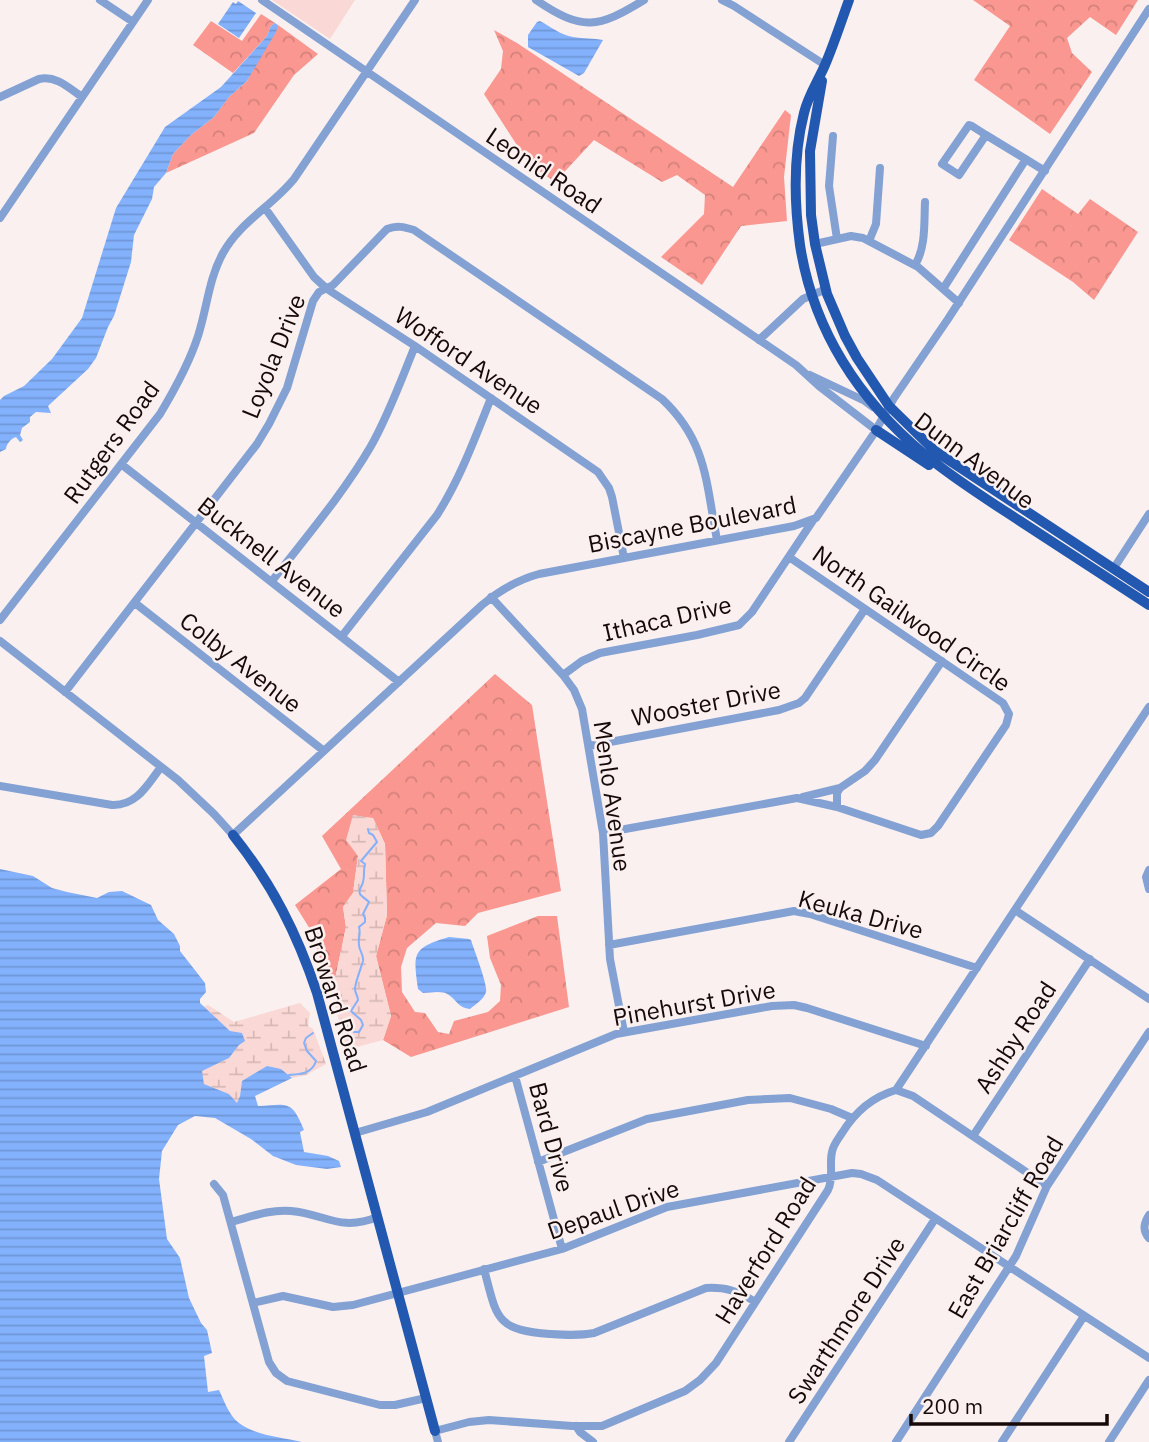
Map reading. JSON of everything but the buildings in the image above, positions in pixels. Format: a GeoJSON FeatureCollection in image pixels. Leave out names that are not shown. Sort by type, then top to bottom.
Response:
{"type":"FeatureCollection","features":[{"type":"Feature","properties":{"kind":"main road","name":"Dunn Avenue"},"geometry":{"type":"LineString","coordinates":[[849,0],[825,65],[804,110],[796,160],[796,196],[802,254],[825,328],[863,393],[935,451],[1149,592]]}},
{"type":"Feature","properties":{"kind":"main road","name":"Dunn Avenue"},"geometry":{"type":"LineString","coordinates":[[825,65],[810,150],[810,196],[815,244],[826,289],[845,337],[887,411],[925,455],[1149,605]]}},
{"type":"Feature","properties":{"kind":"main road"},"geometry":{"type":"LineString","coordinates":[[796,196],[810,196]]}},
{"type":"Feature","properties":{"kind":"main road"},"geometry":{"type":"LineString","coordinates":[[876,430],[963,487],[975,491]]}},
{"type":"Feature","properties":{"kind":"main road"},"geometry":{"type":"LineString","coordinates":[[992,502],[1000,500],[1020,508]]}},
{"type":"Feature","properties":{"kind":"main road"},"geometry":{"type":"LineString","coordinates":[[1088,565],[1114,569]]}},
{"type":"Feature","properties":{"kind":"main road","name":"Broward Road"},"geometry":{"type":"LineString","coordinates":[[233,835],[258,867],[275,895],[300,945],[317,993],[437,1436]]}},
{"type":"Feature","properties":{"kind":"street"},"geometry":{"type":"LineString","coordinates":[[100,0],[134,22]]}},
{"type":"Feature","properties":{"kind":"street"},"geometry":{"type":"LineString","coordinates":[[0,218],[148,0]]}},
{"type":"Feature","properties":{"kind":"street","name":"Leonid Road"},"geometry":{"type":"LineString","coordinates":[[262,0],[759,340],[876,430]]}},
{"type":"Feature","properties":{"kind":"street","name":"Rutgers Road"},"geometry":{"type":"LineString","coordinates":[[0,620],[160,414],[184,370],[199,334],[221,256],[234,235],[294,179],[415,0]]}},
{"type":"Feature","properties":{"kind":"street"},"geometry":{"type":"LineString","coordinates":[[536,0],[565,18],[586,23],[618,16],[644,0]]}},
{"type":"Feature","properties":{"kind":"street"},"geometry":{"type":"LineString","coordinates":[[722,0],[825,65]]}},
{"type":"Feature","properties":{"kind":"street","name":"Biscayne Boulevard"},"geometry":{"type":"LineString","coordinates":[[233,835],[491,597],[507,586],[527,577],[794,526],[816,518],[1149,9]]}},
{"type":"Feature","properties":{"kind":"street"},"geometry":{"type":"LineString","coordinates":[[0,97],[46,77],[56,80],[82,97]]}},
{"type":"Feature","properties":{"kind":"street"},"geometry":{"type":"LineString","coordinates":[[986,135],[959,175],[942,164],[969,125],[972,126],[1045,171]]}},
{"type":"Feature","properties":{"kind":"street"},"geometry":{"type":"LineString","coordinates":[[833,136],[829,186],[837,239]]}},
{"type":"Feature","properties":{"kind":"street"},"geometry":{"type":"LineString","coordinates":[[943,289],[1026,159]]}},
{"type":"Feature","properties":{"kind":"street"},"geometry":{"type":"LineString","coordinates":[[869,241],[876,224],[880,168]]}},
{"type":"Feature","properties":{"kind":"street"},"geometry":{"type":"LineString","coordinates":[[915,265],[921,253],[925,202]]}},
{"type":"Feature","properties":{"kind":"street","name":"Wofford Avenue"},"geometry":{"type":"LineString","coordinates":[[265,208],[314,276],[327,289],[598,472],[612,497],[624,558]]}},
{"type":"Feature","properties":{"kind":"street","name":"Loyola Drive"},"geometry":{"type":"LineString","coordinates":[[65,692],[197,523],[269,425],[290,378],[310,308],[319,292],[333,285],[387,229],[401,226],[414,230],[662,399],[690,432],[699,453],[717,540]]}},
{"type":"Feature","properties":{"kind":"street"},"geometry":{"type":"LineString","coordinates":[[815,244],[856,236],[869,241],[924,271],[958,303]]}},
{"type":"Feature","properties":{"kind":"street"},"geometry":{"type":"LineString","coordinates":[[759,340],[803,299],[826,289]]}},
{"type":"Feature","properties":{"kind":"street"},"geometry":{"type":"LineString","coordinates":[[272,581],[346,485],[372,444],[388,413],[415,346]]}},
{"type":"Feature","properties":{"kind":"street","name":"Leonid Road"},"geometry":{"type":"LineString","coordinates":[[804,372],[887,411]]}},
{"type":"Feature","properties":{"kind":"street"},"geometry":{"type":"LineString","coordinates":[[342,636],[447,500],[491,398]]}},
{"type":"Feature","properties":{"kind":"street","name":"Bucknell Avenue"},"geometry":{"type":"LineString","coordinates":[[121,464],[399,682]]}},
{"type":"Feature","properties":{"kind":"street"},"geometry":{"type":"LineString","coordinates":[[1114,569],[1149,514]]}},
{"type":"Feature","properties":{"kind":"street","name":"Ithaca Drive"},"geometry":{"type":"LineString","coordinates":[[563,676],[582,661],[600,653],[739,625],[752,612],[816,518]]}},
{"type":"Feature","properties":{"kind":"street","name":"North Gailwood Circle"},"geometry":{"type":"LineString","coordinates":[[789,557],[1003,703],[1009,714],[1006,725],[931,833],[921,835],[837,807]]}},
{"type":"Feature","properties":{"kind":"street","name":"Menlo Avenue"},"geometry":{"type":"LineString","coordinates":[[491,597],[563,676],[578,698],[603,833],[609,944],[624,1032]]}},
{"type":"Feature","properties":{"kind":"street","name":"Colby Avenue"},"geometry":{"type":"LineString","coordinates":[[135,603],[324,751]]}},
{"type":"Feature","properties":{"kind":"street","name":"Wooster Drive"},"geometry":{"type":"LineString","coordinates":[[589,746],[779,710],[799,703],[865,609]]}},
{"type":"Feature","properties":{"kind":"street","name":"Broward Road"},"geometry":{"type":"LineString","coordinates":[[0,641],[194,794],[233,835]]}},
{"type":"Feature","properties":{"kind":"street"},"geometry":{"type":"LineString","coordinates":[[603,833],[840,788],[865,771],[875,760],[942,661]]}},
{"type":"Feature","properties":{"kind":"street","name":"Haverford Road"},"geometry":{"type":"LineString","coordinates":[[437,1436],[469,1422],[489,1420],[602,1426],[670,1399],[692,1387],[716,1363],[828,1190],[831,1183],[832,1149],[852,1118],[869,1102],[896,1090],[1149,707]]}},
{"type":"Feature","properties":{"kind":"street"},"geometry":{"type":"LineString","coordinates":[[0,786],[121,805],[138,797],[161,767]]}},
{"type":"Feature","properties":{"kind":"street"},"geometry":{"type":"LineString","coordinates":[[797,798],[837,807],[837,793],[840,788]]}},
{"type":"Feature","properties":{"kind":"street"},"geometry":{"type":"LineString","coordinates":[[1149,870],[1146,877],[1149,889]]}},
{"type":"Feature","properties":{"kind":"street"},"geometry":{"type":"LineString","coordinates":[[1015,910],[1149,999]]}},
{"type":"Feature","properties":{"kind":"street","name":"Keuka Drive"},"geometry":{"type":"LineString","coordinates":[[609,944],[794,911],[977,968]]}},
{"type":"Feature","properties":{"kind":"street","name":"Ashby Road"},"geometry":{"type":"LineString","coordinates":[[973,1136],[1090,959]]}},
{"type":"Feature","properties":{"kind":"street","name":"Pinehurst Drive"},"geometry":{"type":"LineString","coordinates":[[355,1133],[427,1112],[624,1032],[772,1006],[794,1005],[807,1008],[926,1046]]}},
{"type":"Feature","properties":{"kind":"street","name":"East Briarcliff Road"},"geometry":{"type":"LineString","coordinates":[[896,1442],[1009,1267],[1047,1186],[1149,1032]]}},
{"type":"Feature","properties":{"kind":"street","name":"Bard Drive"},"geometry":{"type":"LineString","coordinates":[[515,1076],[562,1249]]}},
{"type":"Feature","properties":{"kind":"street"},"geometry":{"type":"LineString","coordinates":[[896,1090],[913,1097],[1047,1186]]}},
{"type":"Feature","properties":{"kind":"street"},"geometry":{"type":"LineString","coordinates":[[538,1162],[647,1119],[748,1101],[790,1098],[831,1109],[852,1118]]}},
{"type":"Feature","properties":{"kind":"street","name":"Depaul Drive"},"geometry":{"type":"LineString","coordinates":[[253,1303],[283,1296],[343,1307],[562,1249],[668,1206],[852,1173],[872,1178],[1149,1358]]}},
{"type":"Feature","properties":{"kind":"street"},"geometry":{"type":"LineString","coordinates":[[214,1184],[223,1195],[269,1362],[275,1373],[287,1381],[380,1405],[395,1405],[426,1398]]}},
{"type":"Feature","properties":{"kind":"street"},"geometry":{"type":"LineString","coordinates":[[231,1222],[281,1210],[339,1223],[361,1222],[378,1217]]}},
{"type":"Feature","properties":{"kind":"street"},"geometry":{"type":"LineString","coordinates":[[1147,1234],[1144,1225],[1149,1215]]}},
{"type":"Feature","properties":{"kind":"street","name":"Swarthmore Drive"},"geometry":{"type":"LineString","coordinates":[[789,1442],[934,1219]]}},
{"type":"Feature","properties":{"kind":"street"},"geometry":{"type":"LineString","coordinates":[[484,1269],[500,1317],[510,1326],[527,1332],[589,1334],[706,1288],[732,1289],[755,1302]]}},
{"type":"Feature","properties":{"kind":"street"},"geometry":{"type":"LineString","coordinates":[[1002,1442],[1084,1316]]}},
{"type":"Feature","properties":{"kind":"street"},"geometry":{"type":"LineString","coordinates":[[1109,1442],[1149,1380]]}},
{"type":"Feature","properties":{"kind":"street"},"geometry":{"type":"LineString","coordinates":[[576,1426],[595,1442],[602,1426]]}},
{"type":"Feature","properties":{"kind":"green space"},"geometry":{"type":"Polygon","coordinates":[[[272,0],[355,0],[330,39],[272,0]]]}},
{"type":"Feature","properties":{"kind":"green space"},"geometry":{"type":"Polygon","coordinates":[[[973,0],[1138,0],[1116,35],[1090,17],[1067,38],[1072,53],[1092,72],[1050,134],[974,80],[1010,26],[973,0]]]}},
{"type":"Feature","properties":{"kind":"green space"},"geometry":{"type":"Polygon","coordinates":[[[261,14],[275,23],[267,36],[233,73],[193,45],[211,21],[242,41],[261,14]]]}},
{"type":"Feature","properties":{"kind":"green space"},"geometry":{"type":"Polygon","coordinates":[[[278,25],[318,54],[294,75],[254,133],[166,173],[173,154],[214,117],[229,97],[247,81],[278,25]]]}},
{"type":"Feature","properties":{"kind":"green space"},"geometry":{"type":"Polygon","coordinates":[[[494,30],[733,187],[785,110],[791,115],[784,177],[787,221],[741,226],[702,285],[661,257],[704,214],[705,195],[677,175],[662,182],[594,140],[555,182],[529,164],[484,94],[501,69],[503,51],[494,30]]]}},
{"type":"Feature","properties":{"kind":"green space"},"geometry":{"type":"Polygon","coordinates":[[[1042,189],[1078,214],[1090,199],[1138,232],[1094,300],[1073,282],[1009,240],[1042,189]]]}},
{"type":"Feature","properties":{"kind":"green space"},"geometry":{"type":"Polygon","coordinates":[[[495,674],[532,705],[561,891],[478,913],[465,926],[436,923],[407,948],[401,967],[402,992],[415,1012],[425,1013],[438,1032],[449,1034],[454,1021],[488,1012],[500,1001],[501,985],[490,958],[487,936],[538,916],[557,916],[569,1007],[411,1057],[383,1040],[391,1016],[376,956],[387,915],[385,844],[373,818],[347,839],[358,856],[353,893],[343,907],[346,927],[332,993],[310,929],[295,905],[341,869],[322,836],[495,674]]]}},
{"type":"Feature","properties":{"kind":"green space"},"geometry":{"type":"Polygon","coordinates":[[[353,815],[373,818],[385,844],[387,915],[376,956],[391,1016],[383,1040],[346,1050],[332,993],[346,927],[343,907],[353,893],[358,856],[346,840],[353,815]]]}},
{"type":"Feature","properties":{"kind":"green space"},"geometry":{"type":"Polygon","coordinates":[[[300,1003],[310,1013],[308,1026],[313,1029],[326,1064],[306,1075],[292,1078],[281,1069],[242,1081],[237,1104],[229,1094],[204,1084],[201,1071],[229,1058],[239,1045],[230,1031],[203,1007],[208,1005],[234,1022],[300,1003]]]}},
{"type":"Feature","properties":{"kind":"water"},"geometry":{"type":"Polygon","coordinates":[[[238,1],[256,13],[239,38],[218,24],[233,2],[236,4],[238,1]]]}},
{"type":"Feature","properties":{"kind":"water"},"geometry":{"type":"Polygon","coordinates":[[[540,21],[569,36],[603,40],[584,73],[579,76],[528,47],[528,35],[540,21]]]}},
{"type":"Feature","properties":{"kind":"water"},"geometry":{"type":"Polygon","coordinates":[[[275,23],[278,25],[276,32],[247,81],[229,97],[214,117],[173,154],[166,173],[154,187],[152,199],[134,235],[131,262],[114,316],[96,358],[88,369],[48,406],[51,413],[36,412],[22,428],[20,435],[23,440],[20,442],[14,438],[6,449],[0,452],[0,400],[24,386],[52,359],[82,318],[116,208],[165,127],[221,87],[267,36],[275,23]]]}},
{"type":"Feature","properties":{"kind":"water"},"geometry":{"type":"Polygon","coordinates":[[[0,869],[33,876],[52,888],[97,898],[109,892],[122,891],[151,905],[158,920],[174,934],[180,951],[205,983],[206,992],[200,1003],[230,1031],[242,1033],[245,1041],[229,1058],[202,1071],[204,1084],[229,1094],[237,1103],[242,1081],[267,1066],[281,1069],[292,1078],[255,1096],[258,1106],[288,1106],[296,1113],[304,1130],[300,1132],[304,1152],[328,1156],[339,1161],[341,1167],[327,1169],[296,1165],[273,1156],[251,1139],[215,1118],[195,1116],[178,1125],[162,1151],[159,1179],[167,1239],[180,1258],[189,1298],[207,1330],[212,1353],[204,1356],[208,1392],[219,1390],[232,1416],[246,1427],[302,1442],[0,1442],[0,869]]]}},
{"type":"Feature","properties":{"kind":"water"},"geometry":{"type":"Polygon","coordinates":[[[449,937],[471,940],[483,975],[486,992],[470,1009],[461,1006],[446,993],[423,993],[418,989],[418,954],[428,945],[449,937]]]}},
{"type":"Feature","properties":{"kind":"waterway"},"geometry":{"type":"LineString","coordinates":[[339,1024],[346,1025],[354,1032],[359,1032],[363,1025],[351,1011],[358,1000],[355,986],[363,961],[359,947],[359,927],[365,922],[363,914],[369,902],[360,892],[365,864],[361,861],[377,842],[368,829]]}},
{"type":"Feature","properties":{"kind":"waterway"},"geometry":{"type":"LineString","coordinates":[[289,1075],[312,1069],[316,1061],[304,1043],[313,1033]]}}]}
